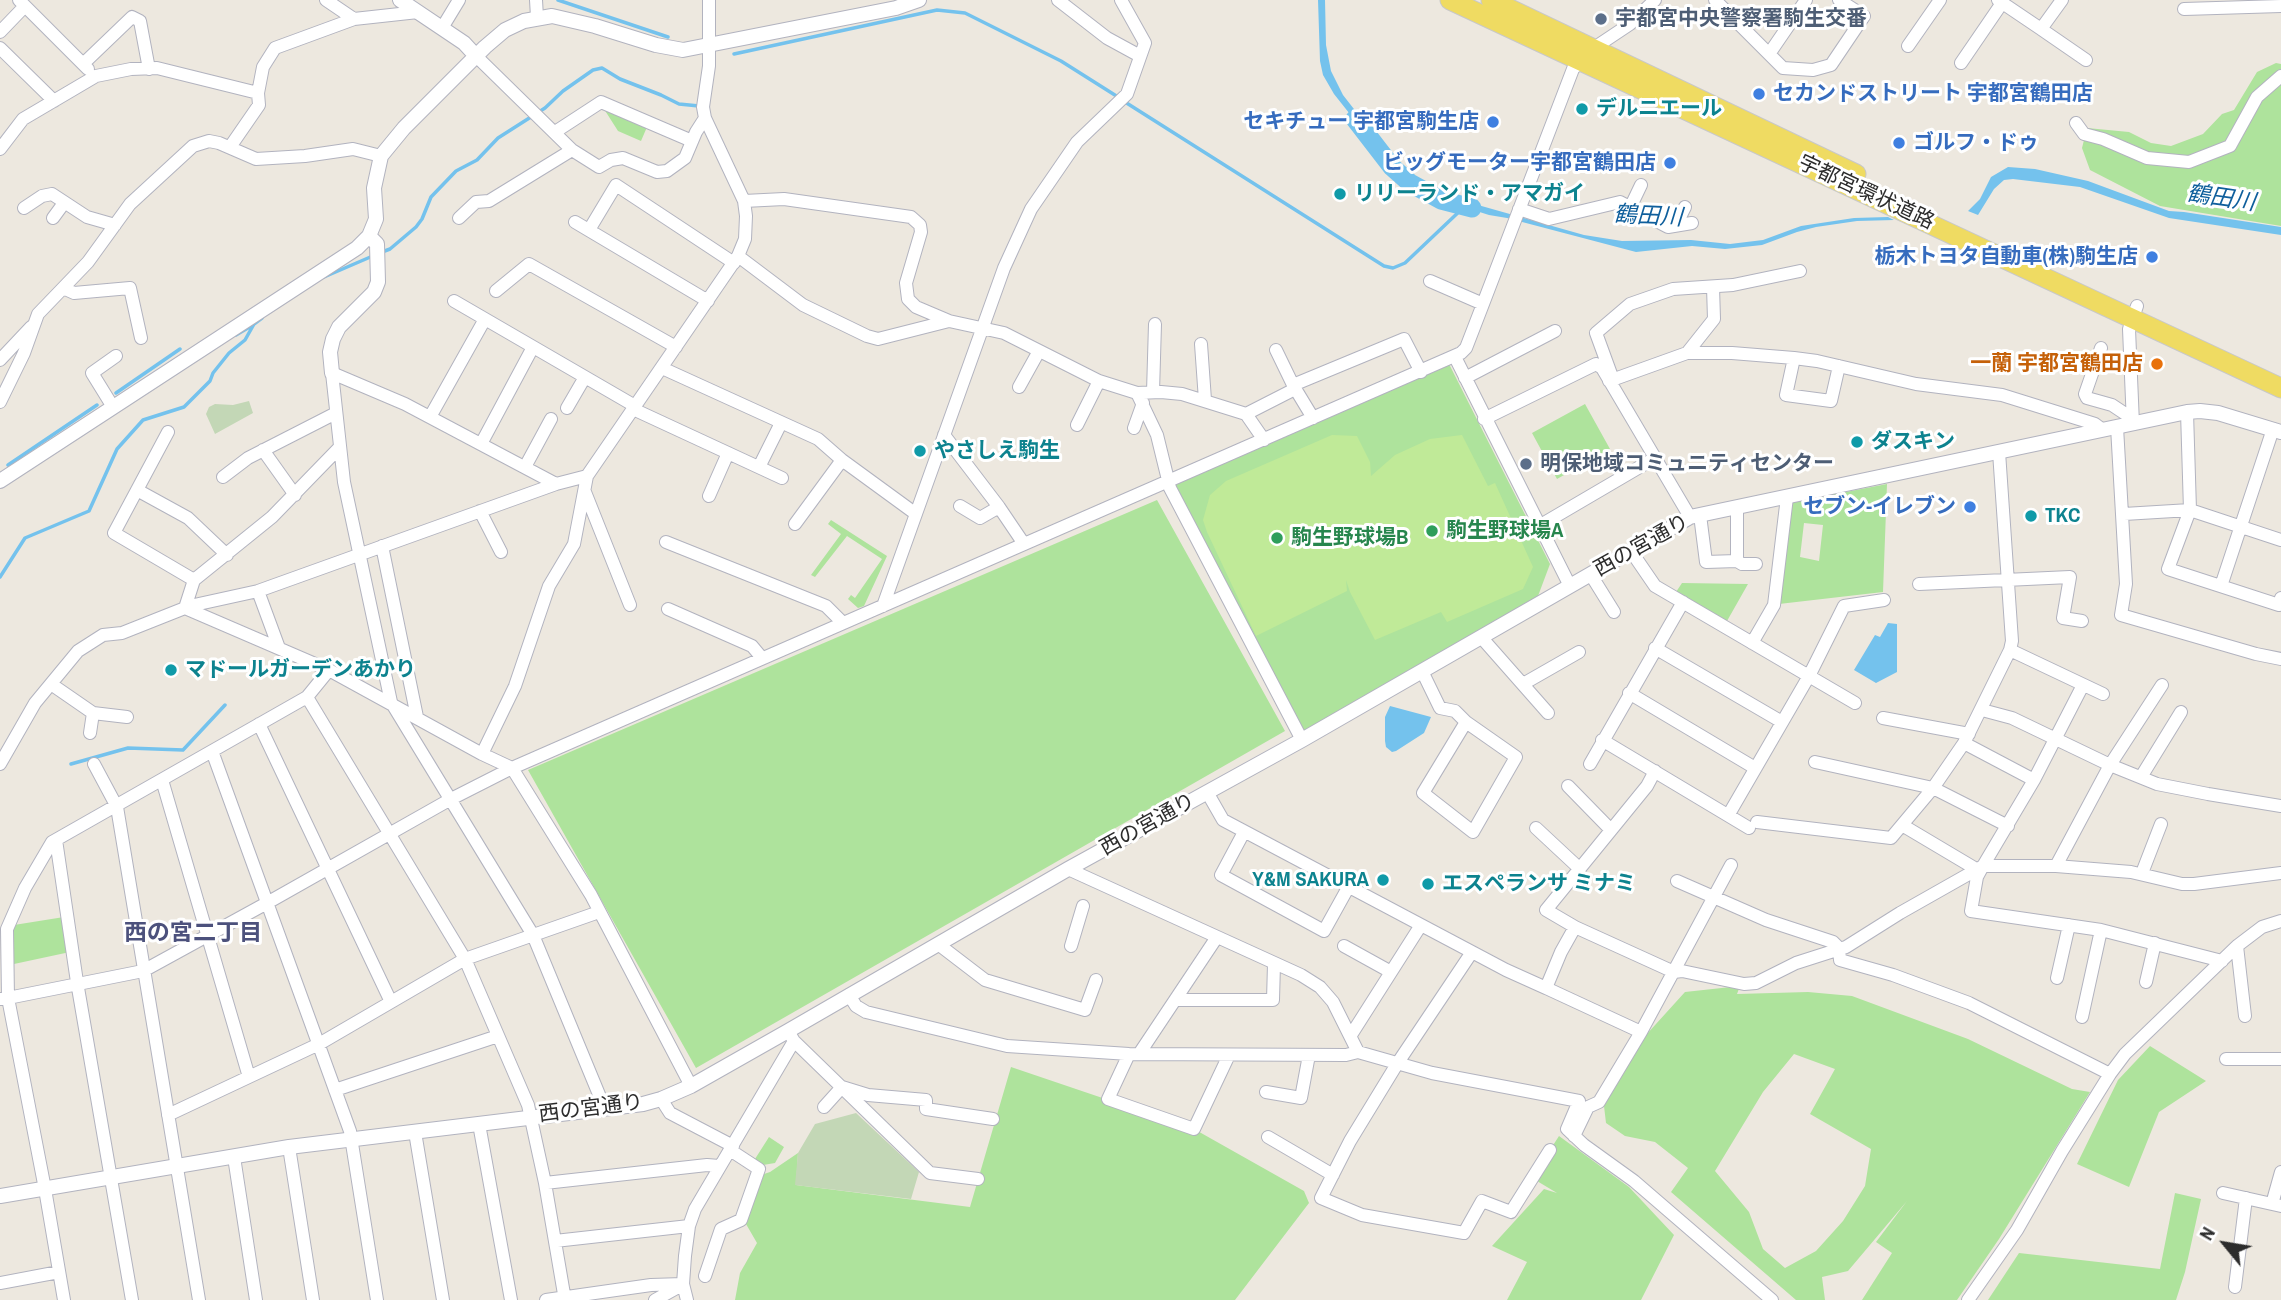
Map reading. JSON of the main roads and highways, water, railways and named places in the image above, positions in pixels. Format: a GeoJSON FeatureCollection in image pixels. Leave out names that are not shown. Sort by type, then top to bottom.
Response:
{"type":"FeatureCollection","features":[{"type":"Feature","properties":{"kind":"main road","name":"宇都宮環状道路"},"geometry":{"type":"LineString","coordinates":[[1451,0],[1587,54],[2279,381]]}},
{"type":"Feature","properties":{"kind":"main road","name":"宇都宮環状道路"},"geometry":{"type":"LineString","coordinates":[[1490,0],[1587,54]]}},
{"type":"Feature","properties":{"kind":"water"},"geometry":{"type":"Polygon","coordinates":[[[1318,0],[1325,0],[1326,45],[1331,71],[1343,95],[1407,177],[1432,192],[1584,235],[1622,241],[1691,240],[1730,244],[1763,240],[1801,226],[1854,218],[1888,217],[1894,220],[1857,221],[1816,227],[1762,245],[1725,249],[1692,246],[1636,252],[1489,215],[1429,196],[1408,185],[1399,176],[1334,94],[1323,75],[1318,0]]]}},
{"type":"Feature","properties":{"kind":"water"},"geometry":{"type":"Polygon","coordinates":[[[2008,167],[2035,169],[2088,181],[2169,211],[2281,227],[2281,235],[2169,218],[2080,187],[2013,179],[2004,180],[1994,189],[1978,215],[1968,211],[1980,199],[1991,177],[2008,167]]]}},
{"type":"Feature","properties":{"kind":"water"},"geometry":{"type":"Polygon","coordinates":[[[1888,623],[1897,624],[1897,672],[1876,683],[1854,670],[1875,635],[1880,637],[1888,623]]]}},
{"type":"Feature","properties":{"kind":"water"},"geometry":{"type":"Polygon","coordinates":[[[1390,706],[1431,717],[1424,733],[1392,752],[1386,747],[1385,741],[1385,717],[1390,706]]]}},
{"type":"Feature","properties":{"kind":"waterway"},"geometry":{"type":"LineString","coordinates":[[558,0],[668,37]]}},
{"type":"Feature","properties":{"kind":"waterway"},"geometry":{"type":"LineString","coordinates":[[734,54],[937,10],[965,13],[1061,61],[1118,97]]}},
{"type":"Feature","properties":{"kind":"waterway"},"geometry":{"type":"LineString","coordinates":[[382,252],[390,249],[416,227],[431,197],[456,171],[477,160],[498,138],[545,108],[563,91],[593,70],[602,68],[620,79],[679,104],[699,106]]}},
{"type":"Feature","properties":{"kind":"waterway"},"geometry":{"type":"LineString","coordinates":[[1125,102],[1384,266],[1393,268],[1405,263],[1464,207]]}},
{"type":"Feature","properties":{"kind":"waterway","name":"鶴田川"},"geometry":{"type":"LineString","coordinates":[[1355,119],[1392,167],[1410,183],[1441,200],[1472,208]]}},
{"type":"Feature","properties":{"kind":"waterway"},"geometry":{"type":"LineString","coordinates":[[324,277],[375,255]]}},
{"type":"Feature","properties":{"kind":"waterway"},"geometry":{"type":"LineString","coordinates":[[0,577],[25,538],[89,511],[117,449],[143,420],[184,407],[210,381],[229,353],[245,340],[254,324],[262,318]]}},
{"type":"Feature","properties":{"kind":"waterway"},"geometry":{"type":"LineString","coordinates":[[236,335],[253,325]]}},
{"type":"Feature","properties":{"kind":"waterway"},"geometry":{"type":"LineString","coordinates":[[116,393],[180,349]]}},
{"type":"Feature","properties":{"kind":"waterway"},"geometry":{"type":"LineString","coordinates":[[8,465],[97,405]]}},
{"type":"Feature","properties":{"kind":"waterway"},"geometry":{"type":"LineString","coordinates":[[71,764],[128,748],[183,750],[225,705]]}},
{"type":"Feature","properties":{"kind":"place","name":"宇都宮中央警察署駒生交番"},"geometry":{"type":"Point","coordinates":[1601,19]}},
{"type":"Feature","properties":{"kind":"place","name":"セカンドストリート 宇都宮鶴田店"},"geometry":{"type":"Point","coordinates":[1759,94]}},
{"type":"Feature","properties":{"kind":"place","name":"デルニエール"},"geometry":{"type":"Point","coordinates":[1582,109]}},
{"type":"Feature","properties":{"kind":"place","name":"セキチュー 宇都宮駒生店"},"geometry":{"type":"Point","coordinates":[1493,122]}},
{"type":"Feature","properties":{"kind":"place","name":"ゴルフ・ドゥ"},"geometry":{"type":"Point","coordinates":[1899,143]}},
{"type":"Feature","properties":{"kind":"place","name":"ビッグモーター宇都宮鶴田店"},"geometry":{"type":"Point","coordinates":[1670,163]}},
{"type":"Feature","properties":{"kind":"place","name":"リリーランド・アマガイ"},"geometry":{"type":"Point","coordinates":[1340,194]}},
{"type":"Feature","properties":{"kind":"place","name":"栃木トヨタ自動車(株)駒生店"},"geometry":{"type":"Point","coordinates":[2152,257]}},
{"type":"Feature","properties":{"kind":"place","name":"一蘭 宇都宮鶴田店"},"geometry":{"type":"Point","coordinates":[2157,364]}},
{"type":"Feature","properties":{"kind":"place","name":"ダスキン"},"geometry":{"type":"Point","coordinates":[1857,442]}},
{"type":"Feature","properties":{"kind":"place","name":"やさしえ駒生"},"geometry":{"type":"Point","coordinates":[920,451]}},
{"type":"Feature","properties":{"kind":"place","name":"明保地域コミュニティセンター"},"geometry":{"type":"Point","coordinates":[1526,464]}},
{"type":"Feature","properties":{"kind":"place","name":"セブン-イレブン"},"geometry":{"type":"Point","coordinates":[1970,507]}},
{"type":"Feature","properties":{"kind":"place","name":"TKC"},"geometry":{"type":"Point","coordinates":[2031,516]}},
{"type":"Feature","properties":{"kind":"place","name":"駒生野球場A"},"geometry":{"type":"Point","coordinates":[1432,531]}},
{"type":"Feature","properties":{"kind":"place","name":"駒生野球場B"},"geometry":{"type":"Point","coordinates":[1277,538]}},
{"type":"Feature","properties":{"kind":"place","name":"マドールガーデンあかり"},"geometry":{"type":"Point","coordinates":[171,670]}},
{"type":"Feature","properties":{"kind":"place","name":"Y&M SAKURA"},"geometry":{"type":"Point","coordinates":[1383,880]}},
{"type":"Feature","properties":{"kind":"place","name":"エスペランサ ミナミ"},"geometry":{"type":"Point","coordinates":[1428,884]}},
{"type":"Feature","properties":{"kind":"district","name":"西の宮二丁目"},"geometry":{"type":"Point","coordinates":[193,934]}}]}
